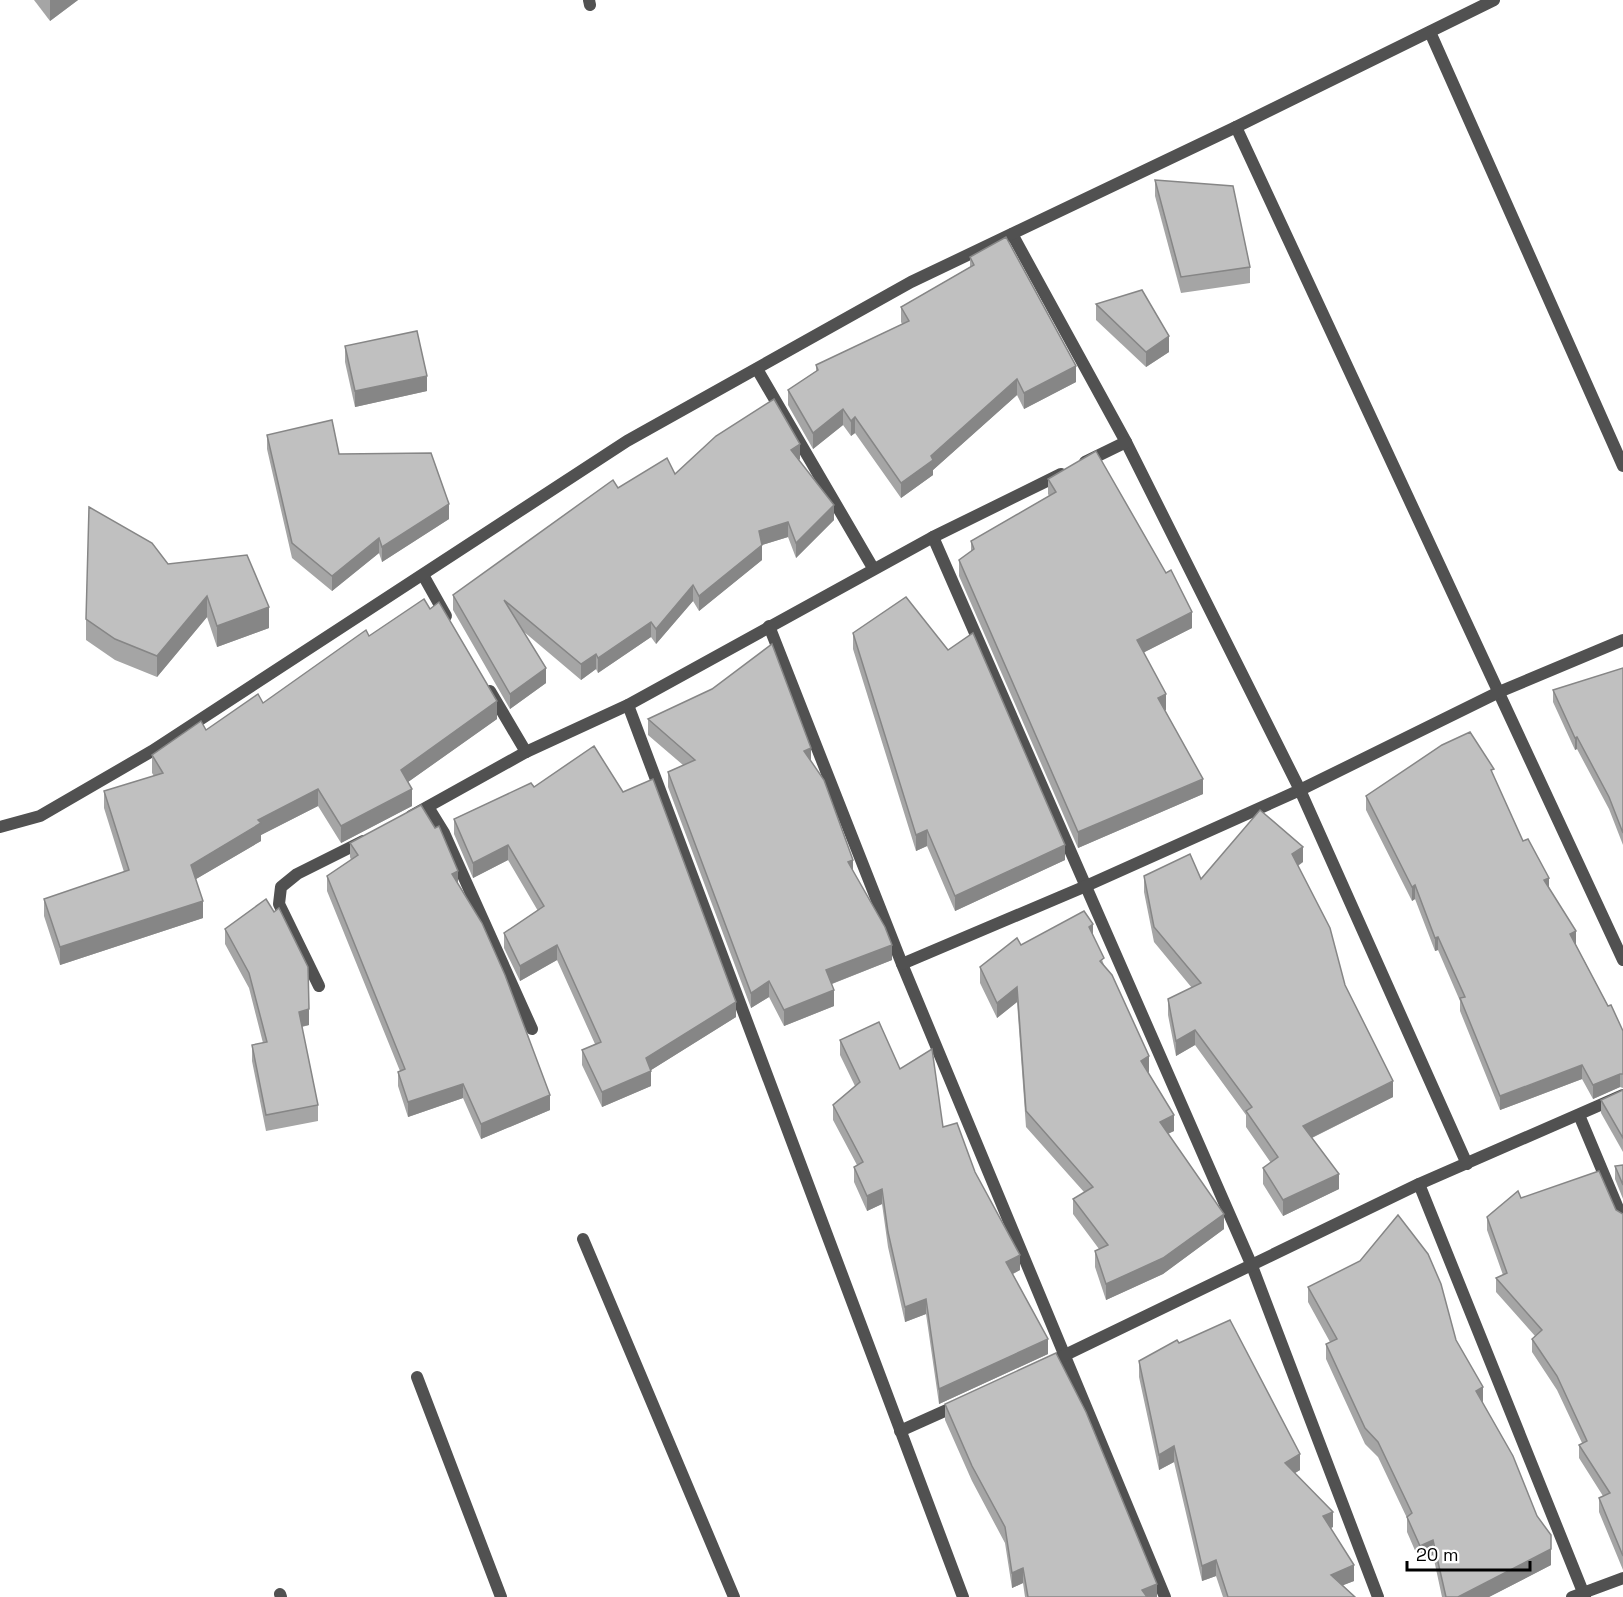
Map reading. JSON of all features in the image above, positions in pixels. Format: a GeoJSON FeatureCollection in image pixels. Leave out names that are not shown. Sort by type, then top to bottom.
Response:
{"type":"FeatureCollection","features":[{"type":"Feature","properties":{"kind":"street"},"geometry":{"type":"LineString","coordinates":[[0,827],[40,816],[152,751],[627,441],[910,282],[1236,127],[1494,0]]}},
{"type":"Feature","properties":{"kind":"street"},"geometry":{"type":"LineString","coordinates":[[1430,32],[1623,466]]}},
{"type":"Feature","properties":{"kind":"street"},"geometry":{"type":"LineString","coordinates":[[1236,127],[1623,960]]}},
{"type":"Feature","properties":{"kind":"street"},"geometry":{"type":"LineString","coordinates":[[1012,234],[1126,442],[1300,790],[1467,1164]]}},
{"type":"Feature","properties":{"kind":"street"},"geometry":{"type":"LineString","coordinates":[[757,369],[873,568]]}},
{"type":"Feature","properties":{"kind":"street"},"geometry":{"type":"LineString","coordinates":[[398,823],[526,752],[628,705],[873,568],[1126,442]]}},
{"type":"Feature","properties":{"kind":"street"},"geometry":{"type":"LineString","coordinates":[[933,537],[1252,1266],[1378,1597]]}},
{"type":"Feature","properties":{"kind":"street"},"geometry":{"type":"LineString","coordinates":[[423,575],[451,624]]}},
{"type":"Feature","properties":{"kind":"street"},"geometry":{"type":"LineString","coordinates":[[769,626],[902,964],[1165,1597]]}},
{"type":"Feature","properties":{"kind":"street"},"geometry":{"type":"LineString","coordinates":[[902,964],[1086,886],[1300,790],[1499,692],[1623,640]]}},
{"type":"Feature","properties":{"kind":"street"},"geometry":{"type":"LineString","coordinates":[[486,683],[526,752]]}},
{"type":"Feature","properties":{"kind":"street"},"geometry":{"type":"LineString","coordinates":[[628,705],[963,1597]]}},
{"type":"Feature","properties":{"kind":"street"},"geometry":{"type":"LineString","coordinates":[[428,807],[444,833],[532,1029]]}},
{"type":"Feature","properties":{"kind":"street"},"geometry":{"type":"LineString","coordinates":[[319,986],[279,904],[281,887],[297,874],[378,833]]}},
{"type":"Feature","properties":{"kind":"street"},"geometry":{"type":"LineString","coordinates":[[1045,1365],[1419,1184],[1623,1095]]}},
{"type":"Feature","properties":{"kind":"street"},"geometry":{"type":"LineString","coordinates":[[1579,1115],[1623,1220]]}},
{"type":"Feature","properties":{"kind":"street"},"geometry":{"type":"LineString","coordinates":[[1419,1184],[1580,1596],[1623,1578]]}},
{"type":"Feature","properties":{"kind":"street"},"geometry":{"type":"LineString","coordinates":[[583,1239],[734,1597]]}},
{"type":"Feature","properties":{"kind":"street"},"geometry":{"type":"LineString","coordinates":[[417,1377],[501,1597]]}},
{"type":"Feature","properties":{"kind":"street"},"geometry":{"type":"LineString","coordinates":[[900,1431],[973,1398]]}},
{"type":"Feature","properties":{"kind":"building"},"geometry":{"type":"Polygon","coordinates":[[[1155,180],[1233,186],[1250,267],[1181,277],[1155,180]]]}},
{"type":"Feature","properties":{"kind":"building"},"geometry":{"type":"Polygon","coordinates":[[[1006,237],[1076,366],[1024,393],[1017,379],[931,456],[933,460],[901,483],[855,417],[851,421],[843,409],[813,433],[788,390],[818,370],[816,365],[909,321],[901,307],[974,265],[970,257],[1006,237]]]}},
{"type":"Feature","properties":{"kind":"building"},"geometry":{"type":"Polygon","coordinates":[[[1142,290],[1169,336],[1146,352],[1096,304],[1142,290]]]}},
{"type":"Feature","properties":{"kind":"building"},"geometry":{"type":"Polygon","coordinates":[[[417,331],[427,376],[355,391],[345,346],[417,331]]]}},
{"type":"Feature","properties":{"kind":"building"},"geometry":{"type":"Polygon","coordinates":[[[774,399],[800,444],[791,450],[834,505],[796,543],[788,522],[759,531],[762,545],[699,596],[693,585],[656,629],[651,622],[598,658],[596,654],[581,664],[504,600],[546,668],[510,694],[453,595],[613,480],[618,488],[667,458],[675,474],[716,436],[774,399]]]}},
{"type":"Feature","properties":{"kind":"building"},"geometry":{"type":"Polygon","coordinates":[[[332,420],[339,454],[431,453],[449,504],[382,547],[379,538],[332,576],[292,543],[267,435],[332,420]]]}},
{"type":"Feature","properties":{"kind":"building"},"geometry":{"type":"Polygon","coordinates":[[[1096,451],[1166,573],[1171,570],[1192,612],[1137,640],[1166,694],[1158,698],[1203,779],[1078,832],[959,560],[974,549],[971,541],[1056,492],[1048,479],[1096,451]]]}},
{"type":"Feature","properties":{"kind":"building"},"geometry":{"type":"Polygon","coordinates":[[[89,507],[152,543],[168,564],[247,555],[269,607],[217,626],[207,596],[157,656],[115,639],[86,619],[89,507]]]}},
{"type":"Feature","properties":{"kind":"building"},"geometry":{"type":"Polygon","coordinates":[[[906,597],[948,650],[973,633],[1065,845],[955,896],[927,830],[916,835],[853,633],[906,597]]]}},
{"type":"Feature","properties":{"kind":"building"},"geometry":{"type":"Polygon","coordinates":[[[424,599],[430,609],[439,602],[497,701],[401,770],[412,789],[341,826],[318,789],[258,820],[261,823],[191,865],[203,901],[60,947],[44,899],[129,870],[104,791],[163,773],[152,755],[201,721],[206,730],[258,694],[263,703],[366,630],[369,636],[424,599]]]}},
{"type":"Feature","properties":{"kind":"building"},"geometry":{"type":"Polygon","coordinates":[[[772,644],[811,748],[804,751],[824,780],[853,860],[848,862],[885,927],[892,945],[826,970],[834,990],[784,1010],[769,981],[751,993],[668,772],[695,760],[648,719],[712,689],[772,644]]]}},
{"type":"Feature","properties":{"kind":"building"},"geometry":{"type":"Polygon","coordinates":[[[1623,668],[1623,833],[1609,797],[1577,737],[1575,738],[1553,690],[1623,668]]]}},
{"type":"Feature","properties":{"kind":"building"},"geometry":{"type":"Polygon","coordinates":[[[1470,732],[1494,769],[1491,770],[1523,841],[1528,839],[1549,878],[1544,880],[1576,931],[1570,934],[1608,1006],[1611,1005],[1623,1031],[1623,1074],[1593,1085],[1582,1065],[1500,1096],[1460,998],[1465,997],[1438,937],[1435,938],[1415,885],[1412,887],[1366,796],[1442,745],[1470,732]]]}},
{"type":"Feature","properties":{"kind":"building"},"geometry":{"type":"Polygon","coordinates":[[[594,746],[623,792],[653,779],[736,1002],[646,1058],[651,1071],[602,1092],[582,1050],[601,1042],[557,945],[520,966],[504,933],[544,906],[508,845],[473,863],[454,819],[531,783],[534,787],[594,746]]]}},
{"type":"Feature","properties":{"kind":"building"},"geometry":{"type":"Polygon","coordinates":[[[421,805],[435,828],[439,826],[458,871],[452,874],[482,923],[505,975],[550,1095],[481,1124],[463,1084],[408,1102],[398,1072],[405,1069],[327,876],[358,855],[350,843],[421,805]]]}},
{"type":"Feature","properties":{"kind":"building"},"geometry":{"type":"Polygon","coordinates":[[[1260,810],[1303,847],[1292,854],[1330,928],[1345,985],[1393,1081],[1303,1126],[1339,1174],[1283,1200],[1263,1168],[1278,1157],[1246,1111],[1252,1107],[1195,1030],[1176,1041],[1168,999],[1201,983],[1154,927],[1144,876],[1190,854],[1201,879],[1260,810]]]}},
{"type":"Feature","properties":{"kind":"building"},"geometry":{"type":"Polygon","coordinates":[[[266,899],[274,912],[279,908],[308,967],[309,1009],[299,1012],[318,1105],[266,1115],[252,1045],[267,1042],[249,973],[225,929],[266,899]]]}},
{"type":"Feature","properties":{"kind":"building"},"geometry":{"type":"Polygon","coordinates":[[[1084,911],[1093,924],[1089,927],[1104,958],[1100,961],[1112,975],[1149,1056],[1141,1061],[1174,1115],[1160,1122],[1224,1214],[1163,1258],[1106,1284],[1095,1251],[1108,1245],[1073,1199],[1093,1187],[1026,1111],[1017,987],[997,1003],[980,967],[1017,938],[1021,945],[1084,911]]]}},
{"type":"Feature","properties":{"kind":"building"},"geometry":{"type":"Polygon","coordinates":[[[879,1022],[900,1069],[932,1049],[943,1127],[957,1123],[975,1172],[1020,1255],[1006,1262],[1048,1339],[939,1389],[926,1299],[905,1307],[888,1232],[882,1189],[867,1196],[854,1167],[863,1162],[833,1105],[860,1082],[840,1040],[879,1022]]]}},
{"type":"Feature","properties":{"kind":"building"},"geometry":{"type":"Polygon","coordinates":[[[1623,1090],[1623,1138],[1601,1100],[1623,1090]]]}},
{"type":"Feature","properties":{"kind":"building"},"geometry":{"type":"Polygon","coordinates":[[[1623,1165],[1623,1185],[1615,1166],[1623,1165]]]}},
{"type":"Feature","properties":{"kind":"building"},"geometry":{"type":"Polygon","coordinates":[[[1599,1171],[1616,1210],[1623,1214],[1623,1556],[1599,1498],[1610,1493],[1579,1445],[1587,1441],[1557,1376],[1532,1339],[1542,1330],[1496,1278],[1507,1273],[1487,1217],[1518,1191],[1521,1198],[1599,1171]]]}},
{"type":"Feature","properties":{"kind":"building"},"geometry":{"type":"Polygon","coordinates":[[[1398,1215],[1428,1254],[1441,1284],[1456,1340],[1483,1387],[1476,1391],[1513,1456],[1537,1516],[1551,1535],[1551,1549],[1458,1597],[1446,1597],[1433,1540],[1420,1546],[1407,1517],[1412,1513],[1378,1442],[1365,1428],[1326,1344],[1337,1339],[1308,1287],[1360,1261],[1398,1215]]]}},
{"type":"Feature","properties":{"kind":"building"},"geometry":{"type":"Polygon","coordinates":[[[1230,1320],[1300,1454],[1285,1463],[1333,1512],[1323,1516],[1354,1565],[1331,1575],[1355,1597],[1228,1597],[1216,1560],[1202,1566],[1174,1446],[1159,1455],[1139,1361],[1177,1340],[1179,1343],[1230,1320]]]}},
{"type":"Feature","properties":{"kind":"building"},"geometry":{"type":"Polygon","coordinates":[[[1056,1353],[1086,1412],[1157,1584],[1142,1590],[1147,1597],[1028,1597],[1023,1568],[1012,1573],[1005,1527],[972,1466],[945,1404],[1056,1353]]]}}]}
